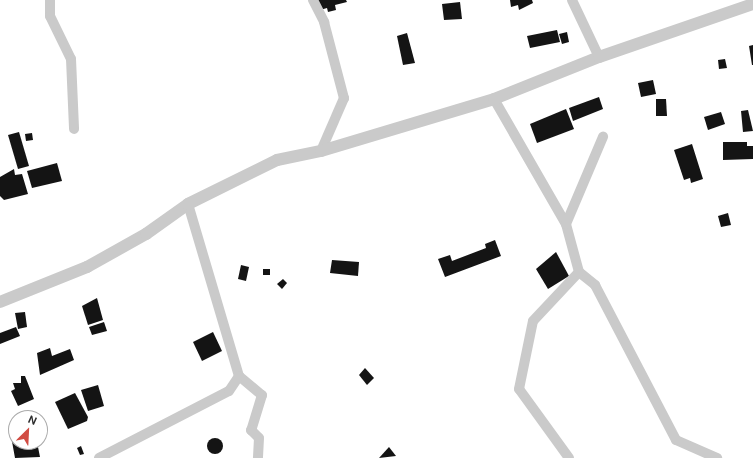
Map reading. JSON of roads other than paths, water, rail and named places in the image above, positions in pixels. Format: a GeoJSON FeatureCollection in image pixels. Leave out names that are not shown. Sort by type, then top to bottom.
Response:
{"type":"FeatureCollection","features":[{"type":"Feature","properties":{"kind":"street"},"geometry":{"type":"LineString","coordinates":[[50,0],[50,16],[72,59],[74,129]]}},
{"type":"Feature","properties":{"kind":"street"},"geometry":{"type":"LineString","coordinates":[[313,0],[324,22],[344,98],[321,151]]}},
{"type":"Feature","properties":{"kind":"street"},"geometry":{"type":"LineString","coordinates":[[572,0],[599,57]]}},
{"type":"Feature","properties":{"kind":"street"},"geometry":{"type":"LineString","coordinates":[[0,302],[87,266],[146,234],[188,204],[277,160],[321,151],[494,99],[599,57],[753,4]]}},
{"type":"Feature","properties":{"kind":"street"},"geometry":{"type":"LineString","coordinates":[[494,99],[566,224],[579,272],[595,285],[676,440],[717,458]]}},
{"type":"Feature","properties":{"kind":"street"},"geometry":{"type":"LineString","coordinates":[[566,224],[603,137]]}},
{"type":"Feature","properties":{"kind":"street"},"geometry":{"type":"LineString","coordinates":[[188,204],[239,376],[262,395],[251,430],[259,438],[258,458]]}},
{"type":"Feature","properties":{"kind":"street"},"geometry":{"type":"LineString","coordinates":[[569,458],[519,389],[533,321],[579,272]]}},
{"type":"Feature","properties":{"kind":"street"},"geometry":{"type":"LineString","coordinates":[[99,458],[230,391],[239,376]]}}]}
